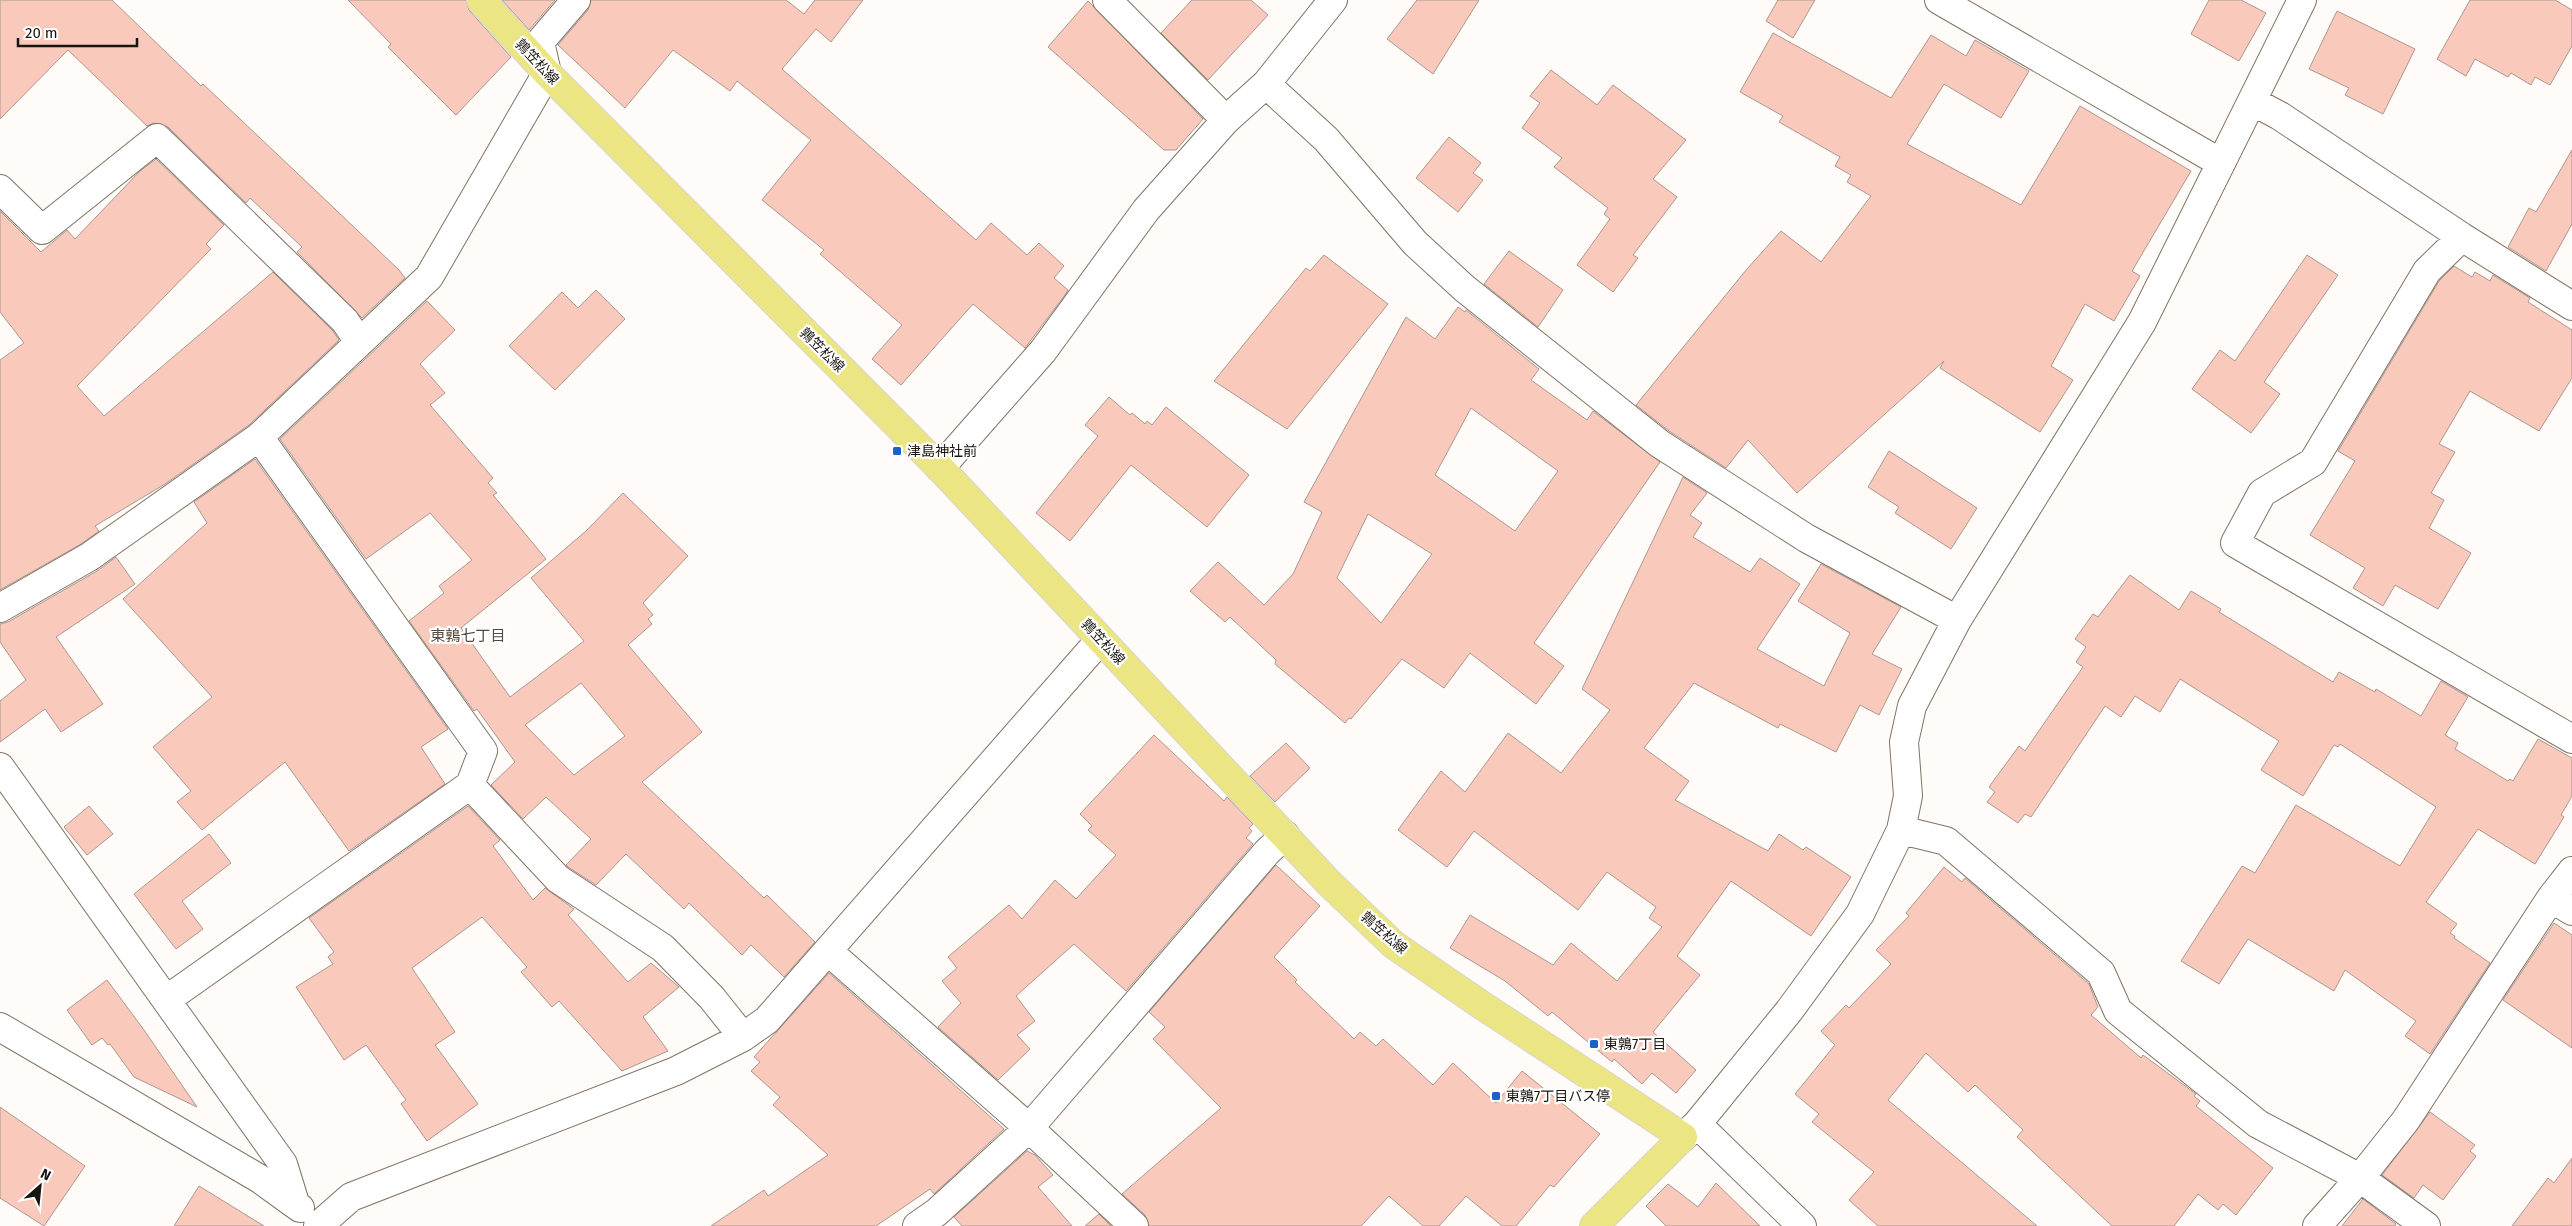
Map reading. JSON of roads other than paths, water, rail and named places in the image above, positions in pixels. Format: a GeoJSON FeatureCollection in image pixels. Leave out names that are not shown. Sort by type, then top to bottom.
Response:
{"type":"FeatureCollection","features":[{"type":"Feature","properties":{"kind":"main road","name":"鶉笠松線"},"geometry":{"type":"LineString","coordinates":[[481,0],[547,73],[940,468],[1329,883],[1394,945],[1483,1006],[1690,1131]]}},
{"type":"Feature","properties":{"kind":"main road"},"geometry":{"type":"LineString","coordinates":[[1594,1226],[1690,1131]]}},
{"type":"Feature","properties":{"kind":"street"},"geometry":{"type":"LineString","coordinates":[[0,608],[89,557],[260,437],[428,277],[547,73],[540,42],[576,0]]}},
{"type":"Feature","properties":{"kind":"street"},"geometry":{"type":"LineString","coordinates":[[1106,0],[1226,120]]}},
{"type":"Feature","properties":{"kind":"street"},"geometry":{"type":"LineString","coordinates":[[940,468],[1044,351],[1146,210],[1226,120],[1266,84],[1333,0]]}},
{"type":"Feature","properties":{"kind":"street"},"geometry":{"type":"LineString","coordinates":[[1939,0],[2222,163]]}},
{"type":"Feature","properties":{"kind":"street"},"geometry":{"type":"LineString","coordinates":[[1802,1226],[1690,1131],[1789,1010],[1860,914],[1901,830],[1908,796],[1904,742],[1912,706],[1957,620],[2142,322],[2302,0]]}},
{"type":"Feature","properties":{"kind":"street"},"geometry":{"type":"LineString","coordinates":[[1266,84],[1326,139],[1415,243],[1464,288],[1660,444],[1806,538],[1957,620]]}},
{"type":"Feature","properties":{"kind":"street"},"geometry":{"type":"LineString","coordinates":[[2252,102],[2280,116],[2462,237],[2572,306]]}},
{"type":"Feature","properties":{"kind":"street"},"geometry":{"type":"LineString","coordinates":[[0,189],[42,230],[157,138],[346,321],[359,342]]}},
{"type":"Feature","properties":{"kind":"street"},"geometry":{"type":"LineString","coordinates":[[2462,237],[2427,271],[2313,462],[2262,493],[2235,544],[2572,739]]}},
{"type":"Feature","properties":{"kind":"street"},"geometry":{"type":"LineString","coordinates":[[166,1000],[470,785],[483,751],[260,437]]}},
{"type":"Feature","properties":{"kind":"street"},"geometry":{"type":"LineString","coordinates":[[0,1027],[260,1179],[295,1203],[318,1226],[351,1198],[676,1071],[743,1037],[768,1020],[1100,640]]}},
{"type":"Feature","properties":{"kind":"street"},"geometry":{"type":"LineString","coordinates":[[0,767],[283,1164],[295,1203]]}},
{"type":"Feature","properties":{"kind":"street"},"geometry":{"type":"LineString","coordinates":[[470,785],[558,879],[663,948],[712,998],[743,1037]]}},
{"type":"Feature","properties":{"kind":"street"},"geometry":{"type":"LineString","coordinates":[[1901,830],[1946,841],[2101,972],[2118,1011],[2258,1124],[2360,1178],[2426,1226]]}},
{"type":"Feature","properties":{"kind":"street"},"geometry":{"type":"LineString","coordinates":[[917,1226],[937,1212],[1029,1128],[1267,852],[1285,835]]}},
{"type":"Feature","properties":{"kind":"street"},"geometry":{"type":"LineString","coordinates":[[2317,1226],[2360,1178],[2406,1120],[2562,905],[2572,871]]}},
{"type":"Feature","properties":{"kind":"street"},"geometry":{"type":"LineString","coordinates":[[828,952],[1029,1128],[1134,1226]]}},
{"type":"Feature","properties":{"kind":"place","name":"津島神社前"},"geometry":{"type":"Point","coordinates":[897,451]}},
{"type":"Feature","properties":{"kind":"place","name":"東鶉7丁目"},"geometry":{"type":"Point","coordinates":[1594,1044]}},
{"type":"Feature","properties":{"kind":"place","name":"東鶉7丁目バス停"},"geometry":{"type":"Point","coordinates":[1496,1096]}},
{"type":"Feature","properties":{"kind":"district","name":"東鶉七丁目"},"geometry":{"type":"Point","coordinates":[468,636]}}]}
